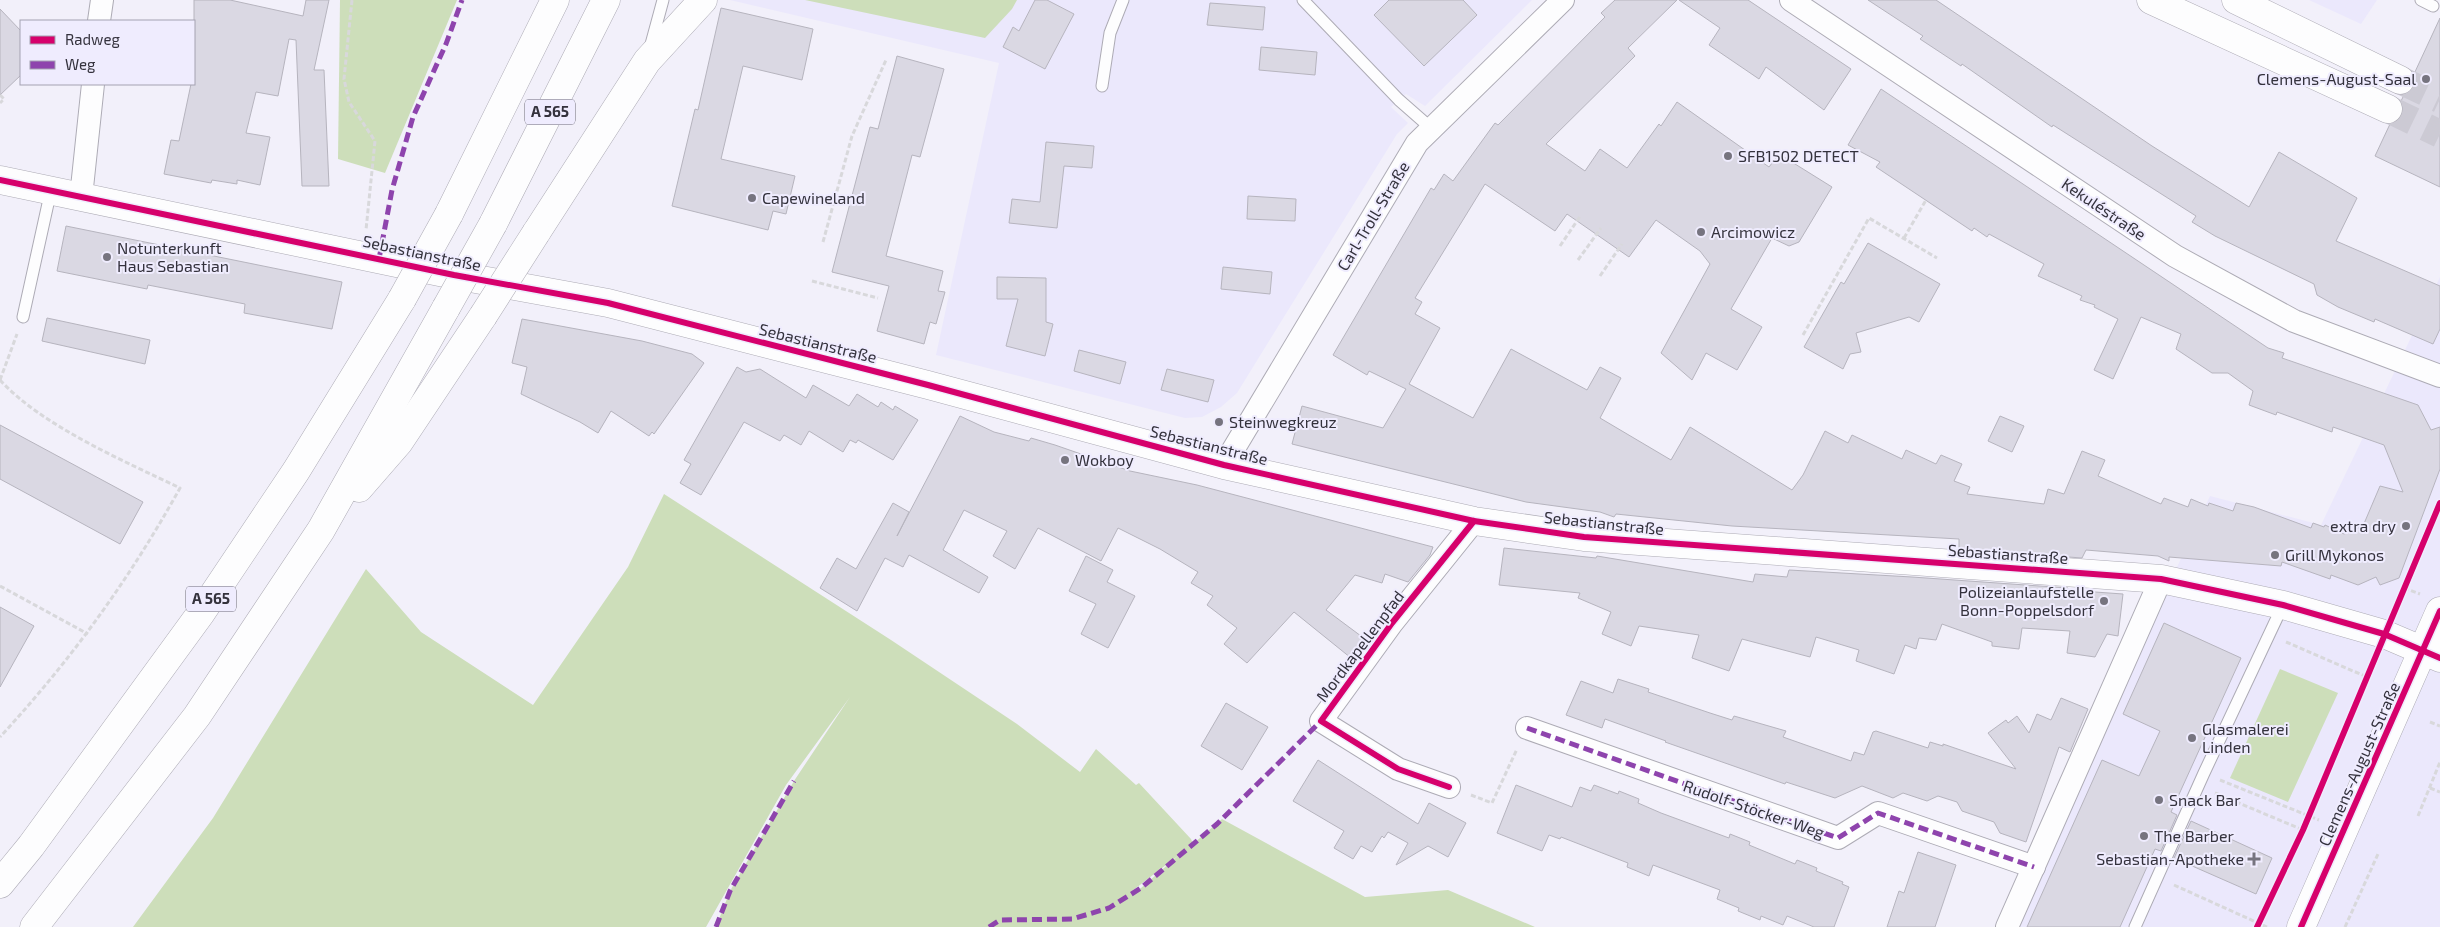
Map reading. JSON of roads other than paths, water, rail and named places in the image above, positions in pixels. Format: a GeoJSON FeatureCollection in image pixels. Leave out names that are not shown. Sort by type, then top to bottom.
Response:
{"type":"FeatureCollection","features":[{"type":"Feature","properties":{"kind":"main road","name":"A 565"},"geometry":{"type":"LineString","coordinates":[[0,884],[31,846],[202,613],[296,471],[402,299],[449,214],[555,0]]}},
{"type":"Feature","properties":{"kind":"main road","name":"A 565"},"geometry":{"type":"LineString","coordinates":[[34,927],[197,716],[321,530],[493,224],[606,0]]}},
{"type":"Feature","properties":{"kind":"main road"},"geometry":{"type":"LineString","coordinates":[[321,530],[399,442],[483,316],[647,61],[703,0]]}},
{"type":"Feature","properties":{"kind":"main road"},"geometry":{"type":"LineString","coordinates":[[2150,0],[2388,110]]}},
{"type":"Feature","properties":{"kind":"main road"},"geometry":{"type":"LineString","coordinates":[[2236,0],[2400,80]]}},
{"type":"Feature","properties":{"kind":"main road","name":"Sebastianstraße"},"geometry":{"type":"LineString","coordinates":[[0,180],[454,275],[608,303],[928,385],[1224,465],[1474,521],[1584,537],[2160,579],[2283,605],[2384,634],[2432,655]]}},
{"type":"Feature","properties":{"kind":"main road","name":"Clemens-August-Straße"},"geometry":{"type":"LineString","coordinates":[[2301,927],[2432,655],[2440,611]]}},
{"type":"Feature","properties":{"kind":"street"},"geometry":{"type":"LineString","coordinates":[[99,20],[102,0]]}},
{"type":"Feature","properties":{"kind":"street","name":"Carl-Troll-Straße"},"geometry":{"type":"LineString","coordinates":[[1224,465],[1417,143],[1563,0]]}},
{"type":"Feature","properties":{"kind":"street","name":"Kekuléstraße"},"geometry":{"type":"LineString","coordinates":[[1791,0],[2175,256],[2294,321],[2440,376]]}},
{"type":"Feature","properties":{"kind":"street"},"geometry":{"type":"LineString","coordinates":[[81,197],[93,85]]}},
{"type":"Feature","properties":{"kind":"street","name":"Mordkapellenpfad"},"geometry":{"type":"LineString","coordinates":[[1449,786],[1398,768],[1321,721],[1392,622],[1474,521]]}},
{"type":"Feature","properties":{"kind":"street"},"geometry":{"type":"LineString","coordinates":[[2007,927],[2160,579]]}},
{"type":"Feature","properties":{"kind":"street","name":"Rudolf-Stöcker-Weg"},"geometry":{"type":"LineString","coordinates":[[1527,728],[1838,838],[1878,814],[2034,867]]}},
{"type":"Feature","properties":{"kind":"lane"},"geometry":{"type":"LineString","coordinates":[[647,61],[662,0]]}},
{"type":"Feature","properties":{"kind":"lane"},"geometry":{"type":"LineString","coordinates":[[1102,86],[1110,33],[1123,0]]}},
{"type":"Feature","properties":{"kind":"lane"},"geometry":{"type":"LineString","coordinates":[[1303,0],[1399,100],[1432,129]]}},
{"type":"Feature","properties":{"kind":"lane"},"geometry":{"type":"LineString","coordinates":[[2421,0],[2434,6]]}},
{"type":"Feature","properties":{"kind":"lane"},"geometry":{"type":"LineString","coordinates":[[23,317],[51,190]]}},
{"type":"Feature","properties":{"kind":"lane"},"geometry":{"type":"LineString","coordinates":[[2135,927],[2198,786],[2283,605]]}},
{"type":"Feature","properties":{"kind":"tunnel"},"geometry":{"type":"LineString","coordinates":[[2400,80],[2440,99]]}},
{"type":"Feature","properties":{"kind":"tunnel"},"geometry":{"type":"LineString","coordinates":[[2388,109],[2440,134]]}},
{"type":"Feature","properties":{"kind":"place","name":"Clemens-August-Saal"},"geometry":{"type":"Point","coordinates":[2426,79]}},
{"type":"Feature","properties":{"kind":"place","name":"SFB1502 DETECT"},"geometry":{"type":"Point","coordinates":[1728,156]}},
{"type":"Feature","properties":{"kind":"place","name":"Capewineland"},"geometry":{"type":"Point","coordinates":[752,198]}},
{"type":"Feature","properties":{"kind":"place","name":"Arcimowicz"},"geometry":{"type":"Point","coordinates":[1701,232]}},
{"type":"Feature","properties":{"kind":"place","name":"Notunterkunft Haus Sebastian"},"geometry":{"type":"Point","coordinates":[107,257]}},
{"type":"Feature","properties":{"kind":"place","name":"Steinwegkreuz"},"geometry":{"type":"Point","coordinates":[1219,422]}},
{"type":"Feature","properties":{"kind":"place","name":"Wokboy"},"geometry":{"type":"Point","coordinates":[1065,460]}},
{"type":"Feature","properties":{"kind":"place","name":"extra dry"},"geometry":{"type":"Point","coordinates":[2406,526]}},
{"type":"Feature","properties":{"kind":"place","name":"Grill Mykonos"},"geometry":{"type":"Point","coordinates":[2275,555]}},
{"type":"Feature","properties":{"kind":"place","name":"Polizeianlaufstelle Bonn-Poppelsdorf"},"geometry":{"type":"Point","coordinates":[2104,601]}},
{"type":"Feature","properties":{"kind":"place","name":"Glasmalerei Linden"},"geometry":{"type":"Point","coordinates":[2192,738]}},
{"type":"Feature","properties":{"kind":"place","name":"Snack Bar"},"geometry":{"type":"Point","coordinates":[2159,800]}},
{"type":"Feature","properties":{"kind":"place","name":"The Barber"},"geometry":{"type":"Point","coordinates":[2144,836]}},
{"type":"Feature","properties":{"kind":"place","name":"Sebastian-Apotheke"},"geometry":{"type":"Point","coordinates":[2254,859]}}]}
